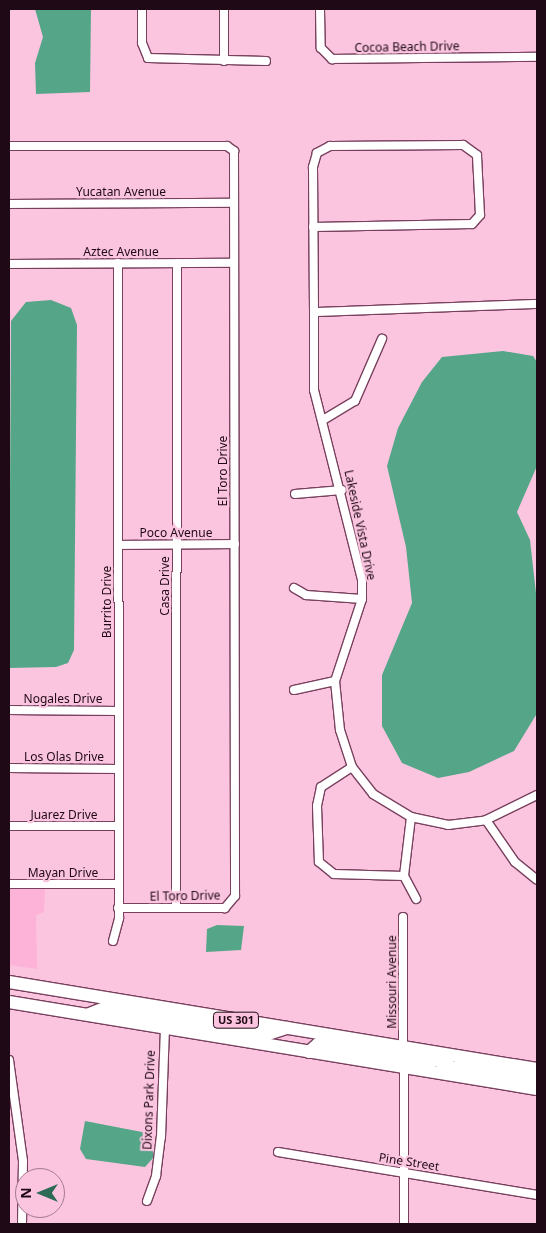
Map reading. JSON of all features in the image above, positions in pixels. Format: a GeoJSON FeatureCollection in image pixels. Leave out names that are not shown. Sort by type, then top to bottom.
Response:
{"type":"FeatureCollection","features":[{"type":"Feature","properties":{"kind":"main road","name":"US 301"},"geometry":{"type":"LineString","coordinates":[[9,982],[537,1069]]}},
{"type":"Feature","properties":{"kind":"main road","name":"US 301"},"geometry":{"type":"LineString","coordinates":[[9,1002],[537,1089]]}},
{"type":"Feature","properties":{"kind":"main road"},"geometry":{"type":"LineString","coordinates":[[86,1014],[105,1008],[268,1034],[287,1028]]}},
{"type":"Feature","properties":{"kind":"main road"},"geometry":{"type":"LineString","coordinates":[[309,1052],[318,1044],[428,1061],[464,1057]]}},
{"type":"Feature","properties":{"kind":"main road"},"geometry":{"type":"LineString","coordinates":[[432,1071],[458,1067],[537,1079]]}},
{"type":"Feature","properties":{"kind":"street"},"geometry":{"type":"LineString","coordinates":[[142,9],[142,43],[148,58],[266,61]]}},
{"type":"Feature","properties":{"kind":"street"},"geometry":{"type":"LineString","coordinates":[[224,9],[224,61]]}},
{"type":"Feature","properties":{"kind":"street","name":"Cocoa Beach Drive"},"geometry":{"type":"LineString","coordinates":[[320,9],[321,48],[332,59],[537,57]]}},
{"type":"Feature","properties":{"kind":"street","name":"Lakeside Vista Drive"},"geometry":{"type":"LineString","coordinates":[[313,227],[472,224],[480,215],[477,155],[463,145],[321,148],[313,167],[313,227],[314,312],[314,390],[342,490],[362,598],[335,681],[340,730],[352,767],[373,794],[411,817],[448,825],[486,820],[537,795]]}},
{"type":"Feature","properties":{"kind":"street","name":"El Toro Drive"},"geometry":{"type":"LineString","coordinates":[[9,146],[227,146],[234,151],[235,896],[225,908],[118,908]]}},
{"type":"Feature","properties":{"kind":"street","name":"Yucatan Avenue"},"geometry":{"type":"LineString","coordinates":[[9,204],[234,204]]}},
{"type":"Feature","properties":{"kind":"street","name":"Burrito Drive"},"geometry":{"type":"LineString","coordinates":[[113,940],[118,908],[118,263]]}},
{"type":"Feature","properties":{"kind":"street","name":"Casa Drive"},"geometry":{"type":"LineString","coordinates":[[176,263],[176,908]]}},
{"type":"Feature","properties":{"kind":"street","name":"Aztec Avenue"},"geometry":{"type":"LineString","coordinates":[[9,264],[233,263]]}},
{"type":"Feature","properties":{"kind":"street"},"geometry":{"type":"LineString","coordinates":[[314,312],[537,304]]}},
{"type":"Feature","properties":{"kind":"street"},"geometry":{"type":"LineString","coordinates":[[323,420],[356,401],[382,339]]}},
{"type":"Feature","properties":{"kind":"street"},"geometry":{"type":"LineString","coordinates":[[295,494],[342,490]]}},
{"type":"Feature","properties":{"kind":"street","name":"Poco Avenue"},"geometry":{"type":"LineString","coordinates":[[118,544],[235,544]]}},
{"type":"Feature","properties":{"kind":"street"},"geometry":{"type":"LineString","coordinates":[[294,588],[306,595],[362,598]]}},
{"type":"Feature","properties":{"kind":"street"},"geometry":{"type":"LineString","coordinates":[[294,690],[335,681]]}},
{"type":"Feature","properties":{"kind":"street","name":"Nogales Drive"},"geometry":{"type":"LineString","coordinates":[[9,710],[118,711]]}},
{"type":"Feature","properties":{"kind":"street"},"geometry":{"type":"LineString","coordinates":[[352,767],[321,787],[316,806],[319,862],[334,874],[404,876]]}},
{"type":"Feature","properties":{"kind":"street","name":"Los Olas Drive"},"geometry":{"type":"LineString","coordinates":[[9,768],[118,769]]}},
{"type":"Feature","properties":{"kind":"street"},"geometry":{"type":"LineString","coordinates":[[411,817],[404,876],[416,898]]}},
{"type":"Feature","properties":{"kind":"street"},"geometry":{"type":"LineString","coordinates":[[486,820],[515,862],[537,880]]}},
{"type":"Feature","properties":{"kind":"street","name":"Juarez Drive"},"geometry":{"type":"LineString","coordinates":[[9,826],[118,826]]}},
{"type":"Feature","properties":{"kind":"street","name":"Mayan Drive"},"geometry":{"type":"LineString","coordinates":[[9,884],[118,884]]}},
{"type":"Feature","properties":{"kind":"street","name":"Missouri Avenue"},"geometry":{"type":"LineString","coordinates":[[403,1047],[404,917]]}},
{"type":"Feature","properties":{"kind":"street","name":"Dixons Park Drive"},"geometry":{"type":"LineString","coordinates":[[147,1201],[156,1176],[161,1137],[165,1028]]}},
{"type":"Feature","properties":{"kind":"street"},"geometry":{"type":"LineString","coordinates":[[9,1060],[22,1162],[22,1224]]}},
{"type":"Feature","properties":{"kind":"street"},"geometry":{"type":"LineString","coordinates":[[404,1067],[404,1224]]}},
{"type":"Feature","properties":{"kind":"street","name":"Pine Street"},"geometry":{"type":"LineString","coordinates":[[278,1152],[537,1195]]}},
{"type":"Feature","properties":{"kind":"shaded area"},"geometry":{"type":"Polygon","coordinates":[[[35,9],[91,9],[90,92],[36,94],[35,63],[43,37],[35,9]]]}},
{"type":"Feature","properties":{"kind":"shaded area"},"geometry":{"type":"Polygon","coordinates":[[[51,300],[71,308],[77,325],[74,650],[68,663],[56,667],[9,668],[11,321],[26,302],[51,300]]]}},
{"type":"Feature","properties":{"kind":"shaded area"},"geometry":{"type":"Polygon","coordinates":[[[503,351],[533,356],[537,362],[537,466],[517,512],[530,540],[537,602],[536,715],[514,751],[469,772],[438,778],[402,763],[382,726],[382,675],[412,603],[406,547],[387,466],[398,428],[422,382],[442,357],[503,351]]]}},
{"type":"Feature","properties":{"kind":"shaded area"},"geometry":{"type":"Polygon","coordinates":[[[9,888],[45,888],[44,912],[36,915],[37,969],[9,965],[9,888]]]}},
{"type":"Feature","properties":{"kind":"shaded area"},"geometry":{"type":"Polygon","coordinates":[[[217,925],[244,926],[241,950],[206,952],[207,929],[217,925]]]}},
{"type":"Feature","properties":{"kind":"shaded area"},"geometry":{"type":"Polygon","coordinates":[[[85,1121],[142,1132],[153,1138],[153,1158],[145,1167],[86,1159],[80,1149],[85,1121]]]}}]}
